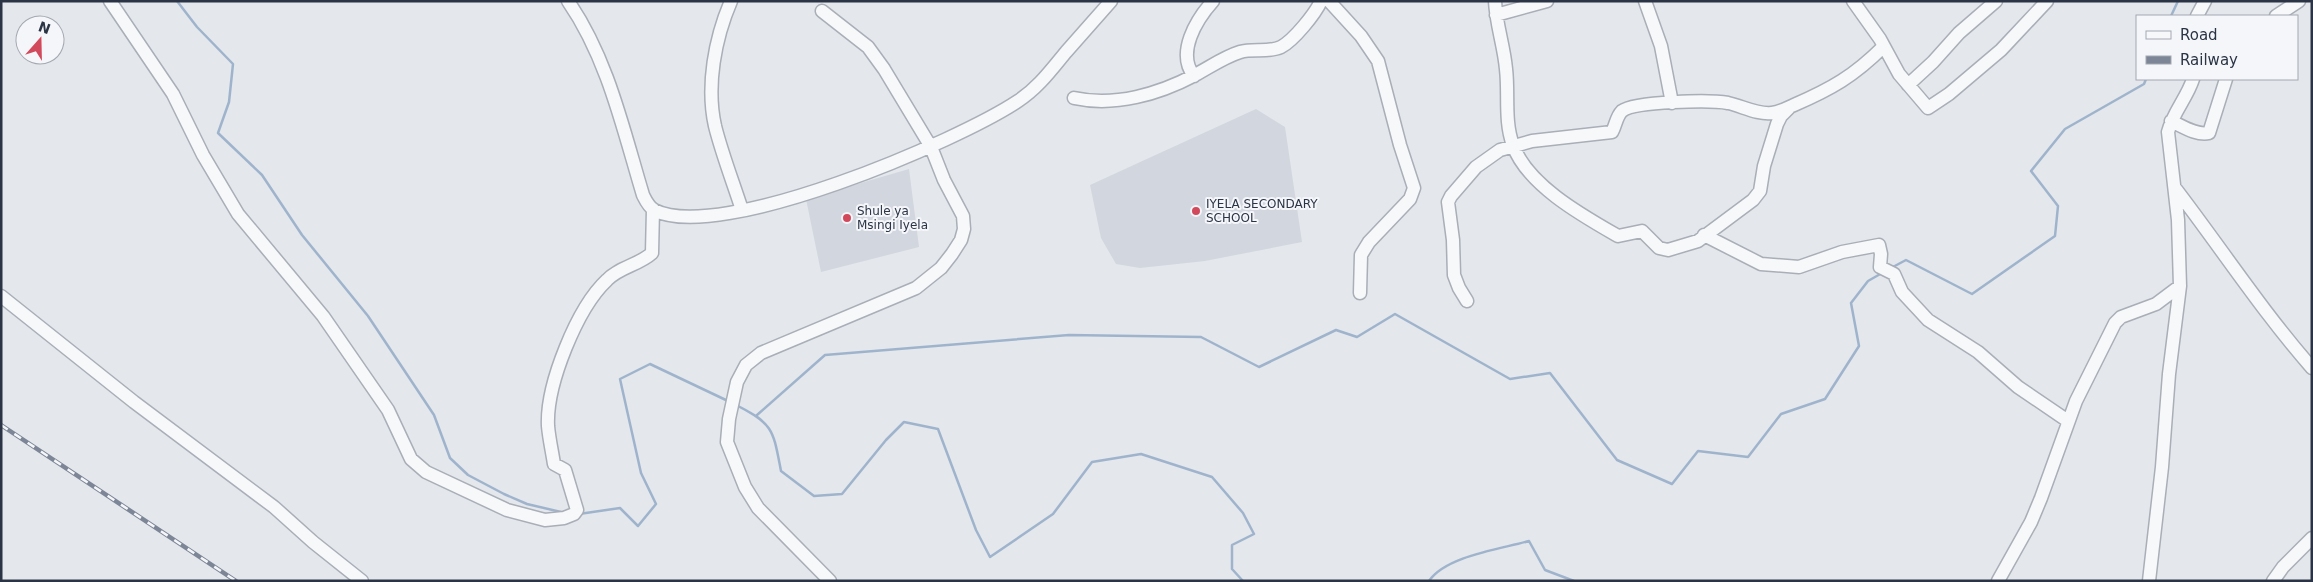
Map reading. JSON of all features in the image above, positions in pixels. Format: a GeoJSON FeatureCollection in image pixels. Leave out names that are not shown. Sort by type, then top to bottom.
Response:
{"type":"FeatureCollection","features":[{"type":"Feature","properties":{"kind":"street"},"geometry":{"type":"LineString","coordinates":[[110,1],[173,94],[203,155],[238,214],[324,316],[388,410],[412,459],[426,472],[507,510],[545,520],[564,518],[576,512],[577,506],[565,470],[554,464],[548,426],[556,378],[570,336],[596,292],[610,277],[643,260],[652,252],[653,209]]}},
{"type":"Feature","properties":{"kind":"street"},"geometry":{"type":"LineString","coordinates":[[568,1],[581,22],[611,88],[643,195],[653,209],[669,215],[701,216],[742,210],[780,201],[852,179],[931,147],[987,120],[1019,100],[1036,86],[1111,1]]}},
{"type":"Feature","properties":{"kind":"street"},"geometry":{"type":"LineString","coordinates":[[731,1],[716,44],[713,69],[713,98],[715,124],[742,210]]}},
{"type":"Feature","properties":{"kind":"street"},"geometry":{"type":"LineString","coordinates":[[1194,76],[1186,64],[1187,46],[1196,24],[1213,1]]}},
{"type":"Feature","properties":{"kind":"street"},"geometry":{"type":"LineString","coordinates":[[1074,98],[1102,102],[1122,100],[1194,76],[1241,51],[1268,50],[1282,46],[1312,16],[1321,1]]}},
{"type":"Feature","properties":{"kind":"street"},"geometry":{"type":"LineString","coordinates":[[1329,1],[1362,36],[1378,61],[1400,145],[1414,188],[1410,199],[1369,242],[1361,255],[1360,293]]}},
{"type":"Feature","properties":{"kind":"street"},"geometry":{"type":"LineString","coordinates":[[1495,1],[1496,15],[1504,48],[1509,124],[1513,146],[1530,172],[1553,194],[1580,214],[1618,236],[1642,231],[1664,251],[1691,244],[1758,195],[1777,124],[1780,116],[1791,106]]}},
{"type":"Feature","properties":{"kind":"street"},"geometry":{"type":"LineString","coordinates":[[1496,15],[1547,1]]}},
{"type":"Feature","properties":{"kind":"street"},"geometry":{"type":"LineString","coordinates":[[1853,1],[1880,39],[1893,65],[1925,106],[1930,107],[1950,94],[2001,50],[2047,1]]}},
{"type":"Feature","properties":{"kind":"street"},"geometry":{"type":"LineString","coordinates":[[1908,85],[1933,62],[1959,33],[1996,1]]}},
{"type":"Feature","properties":{"kind":"street"},"geometry":{"type":"LineString","coordinates":[[2198,15],[2205,1]]}},
{"type":"Feature","properties":{"kind":"street"},"geometry":{"type":"LineString","coordinates":[[2278,15],[2299,1]]}},
{"type":"Feature","properties":{"kind":"street"},"geometry":{"type":"LineString","coordinates":[[1648,2],[1661,46],[1672,102]]}},
{"type":"Feature","properties":{"kind":"street"},"geometry":{"type":"LineString","coordinates":[[822,11],[863,42],[874,54],[931,147],[944,180],[963,216],[964,229],[961,240],[952,254],[940,268],[916,288],[761,353],[746,365],[737,382],[729,419],[727,442],[731,455],[754,501],[830,581]]}},
{"type":"Feature","properties":{"kind":"street"},"geometry":{"type":"LineString","coordinates":[[1467,301],[1454,275],[1453,240],[1448,202],[1476,167],[1491,155],[1513,146],[1561,136],[1609,132],[1613,130],[1618,116],[1623,110],[1672,102],[1725,102],[1770,114],[1837,86],[1883,47]]}},
{"type":"Feature","properties":{"kind":"street"},"geometry":{"type":"LineString","coordinates":[[2149,581],[2162,467],[2169,374],[2180,286],[2180,252],[2175,188],[2168,143],[2170,121],[2185,99],[2193,80]]}},
{"type":"Feature","properties":{"kind":"street"},"geometry":{"type":"LineString","coordinates":[[2170,121],[2199,132],[2209,132],[2226,80]]}},
{"type":"Feature","properties":{"kind":"street"},"geometry":{"type":"LineString","coordinates":[[2175,188],[2244,280],[2268,316],[2312,368]]}},
{"type":"Feature","properties":{"kind":"street"},"geometry":{"type":"LineString","coordinates":[[1704,235],[1762,264],[1799,267],[1862,246],[1880,245],[1880,267],[1894,274],[1899,288],[1917,311],[1941,330],[1978,352],[2018,387],[2068,421]]}},
{"type":"Feature","properties":{"kind":"street"},"geometry":{"type":"LineString","coordinates":[[1998,581],[2031,522],[2084,381],[2117,320],[2156,304],[2180,286]]}},
{"type":"Feature","properties":{"kind":"street"},"geometry":{"type":"LineString","coordinates":[[1,296],[134,402],[274,507],[313,542],[362,581]]}},
{"type":"Feature","properties":{"kind":"street"},"geometry":{"type":"LineString","coordinates":[[2273,581],[2283,567],[2312,538]]}},
{"type":"Feature","properties":{"kind":"shaded area","name":"IYELA SECONDARY SCHOOL"},"geometry":{"type":"Polygon","coordinates":[[[1256,109],[1285,127],[1302,242],[1205,261],[1140,268],[1116,264],[1101,238],[1090,185],[1256,109]]]}},
{"type":"Feature","properties":{"kind":"shaded area"},"geometry":{"type":"Polygon","coordinates":[[[909,169],[919,247],[821,272],[806,199],[909,169]]]}},
{"type":"Feature","properties":{"kind":"waterway"},"geometry":{"type":"LineString","coordinates":[[177,1],[197,27],[233,64],[229,102],[218,133],[262,175],[302,235],[368,316],[434,415],[450,458],[468,475],[504,494],[527,504],[561,512]]}},
{"type":"Feature","properties":{"kind":"waterway"},"geometry":{"type":"LineString","coordinates":[[2171,15],[2178,1]]}},
{"type":"Feature","properties":{"kind":"waterway"},"geometry":{"type":"LineString","coordinates":[[1891,268],[1906,260],[1972,294],[2055,236],[2058,206],[2031,171],[2065,129],[2144,84],[2146,80]]}},
{"type":"Feature","properties":{"kind":"waterway"},"geometry":{"type":"LineString","coordinates":[[757,415],[825,355],[1069,335],[1201,337],[1259,367],[1336,330],[1357,337],[1395,314],[1510,379],[1550,373],[1617,460],[1672,484],[1698,451],[1748,457],[1781,414],[1825,399],[1859,346],[1851,303],[1868,281],[1882,273]]}},
{"type":"Feature","properties":{"kind":"waterway"},"geometry":{"type":"LineString","coordinates":[[579,514],[620,508],[638,526],[656,504],[641,473],[620,379],[650,364],[728,401]]}},
{"type":"Feature","properties":{"kind":"waterway"},"geometry":{"type":"LineString","coordinates":[[736,405],[765,423],[773,437],[781,471],[814,496],[842,494],[886,440],[904,422],[938,429],[976,530],[990,557],[1053,514],[1092,462],[1141,454],[1212,477],[1243,513],[1254,534],[1232,545],[1232,569],[1243,581]]}},
{"type":"Feature","properties":{"kind":"waterway"},"geometry":{"type":"LineString","coordinates":[[1429,581],[1437,572],[1461,559],[1529,541],[1545,570],[1574,581]]}},
{"type":"Feature","properties":{"kind":"railway"},"geometry":{"type":"LineString","coordinates":[[1,425],[236,581]]}},
{"type":"Feature","properties":{"kind":"place","name":"IYELA SECONDARY SCHOOL"},"geometry":{"type":"Point","coordinates":[1196,211]}},
{"type":"Feature","properties":{"kind":"place","name":"Shule ya Msingi Iyela"},"geometry":{"type":"Point","coordinates":[847,218]}}]}
